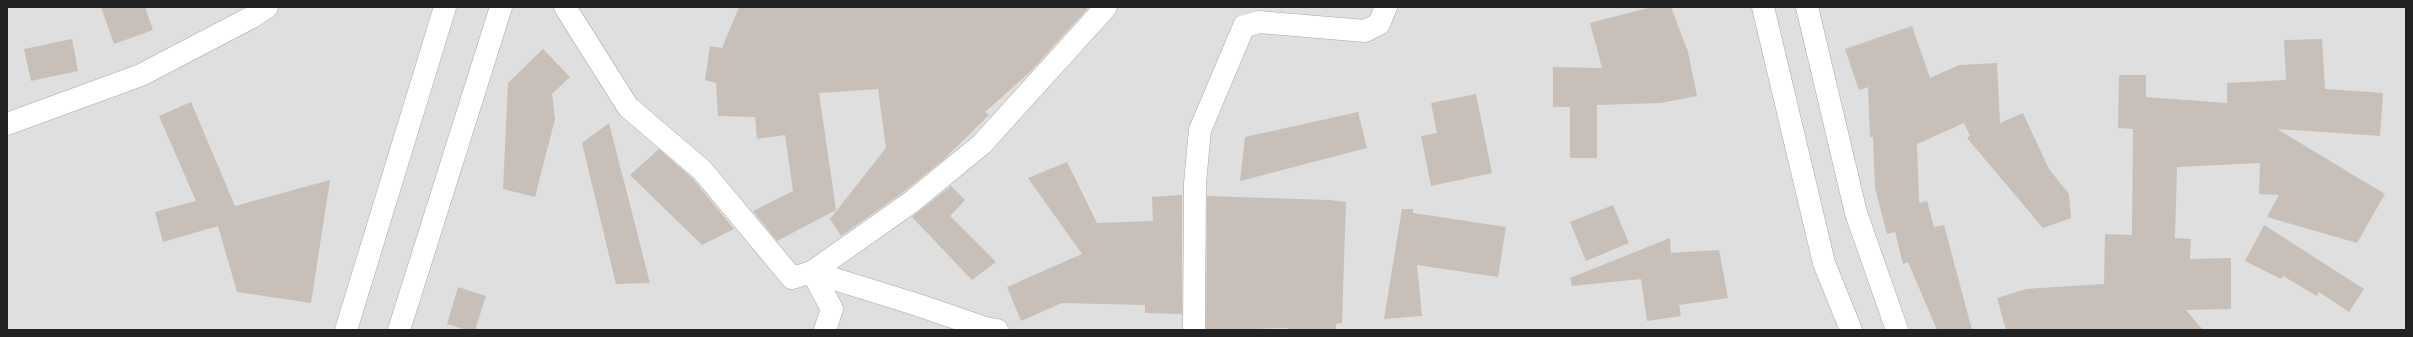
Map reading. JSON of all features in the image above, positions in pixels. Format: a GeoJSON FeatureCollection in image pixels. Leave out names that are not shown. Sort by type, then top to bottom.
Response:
{"type":"FeatureCollection","features":[{"type":"Feature","properties":{"kind":"street"},"geometry":{"type":"LineString","coordinates":[[7,124],[141,75],[252,17],[267,7]]}},
{"type":"Feature","properties":{"kind":"street"},"geometry":{"type":"LineString","coordinates":[[346,330],[445,7]]}},
{"type":"Feature","properties":{"kind":"street"},"geometry":{"type":"LineString","coordinates":[[399,330],[501,7]]}},
{"type":"Feature","properties":{"kind":"street"},"geometry":{"type":"LineString","coordinates":[[565,7],[628,107],[702,170],[792,278],[812,272],[910,203],[982,144],[1106,7]]}},
{"type":"Feature","properties":{"kind":"street"},"geometry":{"type":"LineString","coordinates":[[1194,330],[1195,183],[1200,130],[1244,26],[1259,22],[1365,31],[1379,24],[1386,7]]}},
{"type":"Feature","properties":{"kind":"street"},"geometry":{"type":"LineString","coordinates":[[1763,7],[1824,263],[1851,330]]}},
{"type":"Feature","properties":{"kind":"street"},"geometry":{"type":"LineString","coordinates":[[1807,7],[1856,213],[1897,330]]}},
{"type":"Feature","properties":{"kind":"street"},"geometry":{"type":"LineString","coordinates":[[812,272],[832,309],[825,330]]}},
{"type":"Feature","properties":{"kind":"street"},"geometry":{"type":"LineString","coordinates":[[812,272],[918,305],[984,328],[998,330]]}},
{"type":"Feature","properties":{"kind":"shaded area"},"geometry":{"type":"Polygon","coordinates":[[[7,7],[2406,7],[2406,330],[7,330],[7,7]]]}},
{"type":"Feature","properties":{"kind":"building"},"geometry":{"type":"Polygon","coordinates":[[[101,7],[145,7],[153,30],[114,44],[101,7]]]}},
{"type":"Feature","properties":{"kind":"building"},"geometry":{"type":"Polygon","coordinates":[[[739,7],[1089,7],[1029,73],[985,112],[989,115],[943,160],[902,193],[841,236],[830,219],[886,148],[878,89],[819,93],[836,210],[777,241],[753,211],[793,191],[785,135],[757,139],[755,117],[718,116],[716,83],[705,80],[710,46],[722,48],[739,7]]]}},
{"type":"Feature","properties":{"kind":"building"},"geometry":{"type":"Polygon","coordinates":[[[1652,7],[1671,7],[1688,52],[1697,96],[1661,103],[1597,105],[1597,158],[1570,158],[1570,107],[1553,107],[1553,67],[1602,68],[1590,23],[1652,7]]]}},
{"type":"Feature","properties":{"kind":"building"},"geometry":{"type":"Polygon","coordinates":[[[1912,26],[1930,78],[1959,65],[1997,63],[2000,123],[2023,113],[2049,169],[2069,194],[2071,218],[2043,228],[1967,138],[1970,136],[1964,123],[1917,144],[1919,203],[1927,201],[1934,227],[1944,225],[1972,330],[1937,330],[1908,262],[1903,264],[1895,232],[1887,234],[1875,188],[1873,137],[1870,137],[1868,87],[1859,90],[1845,49],[1912,26]]]}},
{"type":"Feature","properties":{"kind":"building"},"geometry":{"type":"Polygon","coordinates":[[[72,39],[78,71],[31,81],[24,49],[72,39]]]}},
{"type":"Feature","properties":{"kind":"building"},"geometry":{"type":"Polygon","coordinates":[[[2322,39],[2325,89],[2383,93],[2380,136],[2277,129],[2385,194],[2357,243],[2267,217],[2279,195],[2259,194],[2260,163],[2177,167],[2175,238],[2191,239],[2190,259],[2231,258],[2231,309],[2186,310],[2203,330],[2006,330],[1997,298],[2026,289],[2104,284],[2105,234],[2132,235],[2133,129],[2118,128],[2119,75],[2146,75],[2146,97],[2227,103],[2227,83],[2286,80],[2284,40],[2322,39]]]}},
{"type":"Feature","properties":{"kind":"building"},"geometry":{"type":"Polygon","coordinates":[[[543,49],[570,77],[552,94],[555,119],[535,197],[503,189],[508,83],[543,49]]]}},
{"type":"Feature","properties":{"kind":"building"},"geometry":{"type":"Polygon","coordinates":[[[1476,94],[1492,173],[1431,186],[1421,136],[1437,133],[1431,103],[1476,94]]]}},
{"type":"Feature","properties":{"kind":"building"},"geometry":{"type":"Polygon","coordinates":[[[191,102],[235,206],[330,180],[311,303],[237,292],[218,226],[163,242],[155,212],[196,201],[159,116],[191,102]]]}},
{"type":"Feature","properties":{"kind":"building"},"geometry":{"type":"Polygon","coordinates":[[[1358,112],[1367,148],[1240,181],[1245,137],[1358,112]]]}},
{"type":"Feature","properties":{"kind":"building"},"geometry":{"type":"Polygon","coordinates":[[[609,123],[650,283],[616,284],[582,143],[609,123]]]}},
{"type":"Feature","properties":{"kind":"building"},"geometry":{"type":"Polygon","coordinates":[[[659,149],[693,179],[734,229],[702,245],[630,175],[659,149]]]}},
{"type":"Feature","properties":{"kind":"building"},"geometry":{"type":"Polygon","coordinates":[[[1067,162],[1097,223],[1153,221],[1152,197],[1182,195],[1182,314],[1145,313],[1145,305],[1062,303],[1021,321],[1007,287],[1082,254],[1028,178],[1067,162]]]}},
{"type":"Feature","properties":{"kind":"building"},"geometry":{"type":"Polygon","coordinates":[[[951,186],[965,200],[950,216],[996,262],[972,280],[912,217],[951,186]]]}},
{"type":"Feature","properties":{"kind":"building"},"geometry":{"type":"Polygon","coordinates":[[[1207,196],[1329,200],[1346,202],[1342,323],[1336,324],[1336,330],[1288,330],[1288,328],[1206,330],[1207,196]]]}},
{"type":"Feature","properties":{"kind":"building"},"geometry":{"type":"Polygon","coordinates":[[[1613,205],[1629,243],[1586,261],[1570,222],[1613,205]]]}},
{"type":"Feature","properties":{"kind":"building"},"geometry":{"type":"Polygon","coordinates":[[[1402,209],[1413,209],[1413,213],[1506,227],[1498,277],[1417,265],[1422,316],[1384,319],[1402,209]]]}},
{"type":"Feature","properties":{"kind":"building"},"geometry":{"type":"Polygon","coordinates":[[[2264,225],[2364,289],[2349,312],[2319,292],[2317,296],[2283,276],[2281,279],[2245,261],[2264,225]]]}},
{"type":"Feature","properties":{"kind":"building"},"geometry":{"type":"Polygon","coordinates":[[[1670,238],[1671,253],[1719,250],[1728,298],[1679,305],[1681,316],[1647,321],[1641,279],[1572,286],[1570,278],[1670,238]]]}},
{"type":"Feature","properties":{"kind":"building"},"geometry":{"type":"Polygon","coordinates":[[[458,287],[486,296],[475,330],[467,330],[447,324],[458,287]]]}}]}
